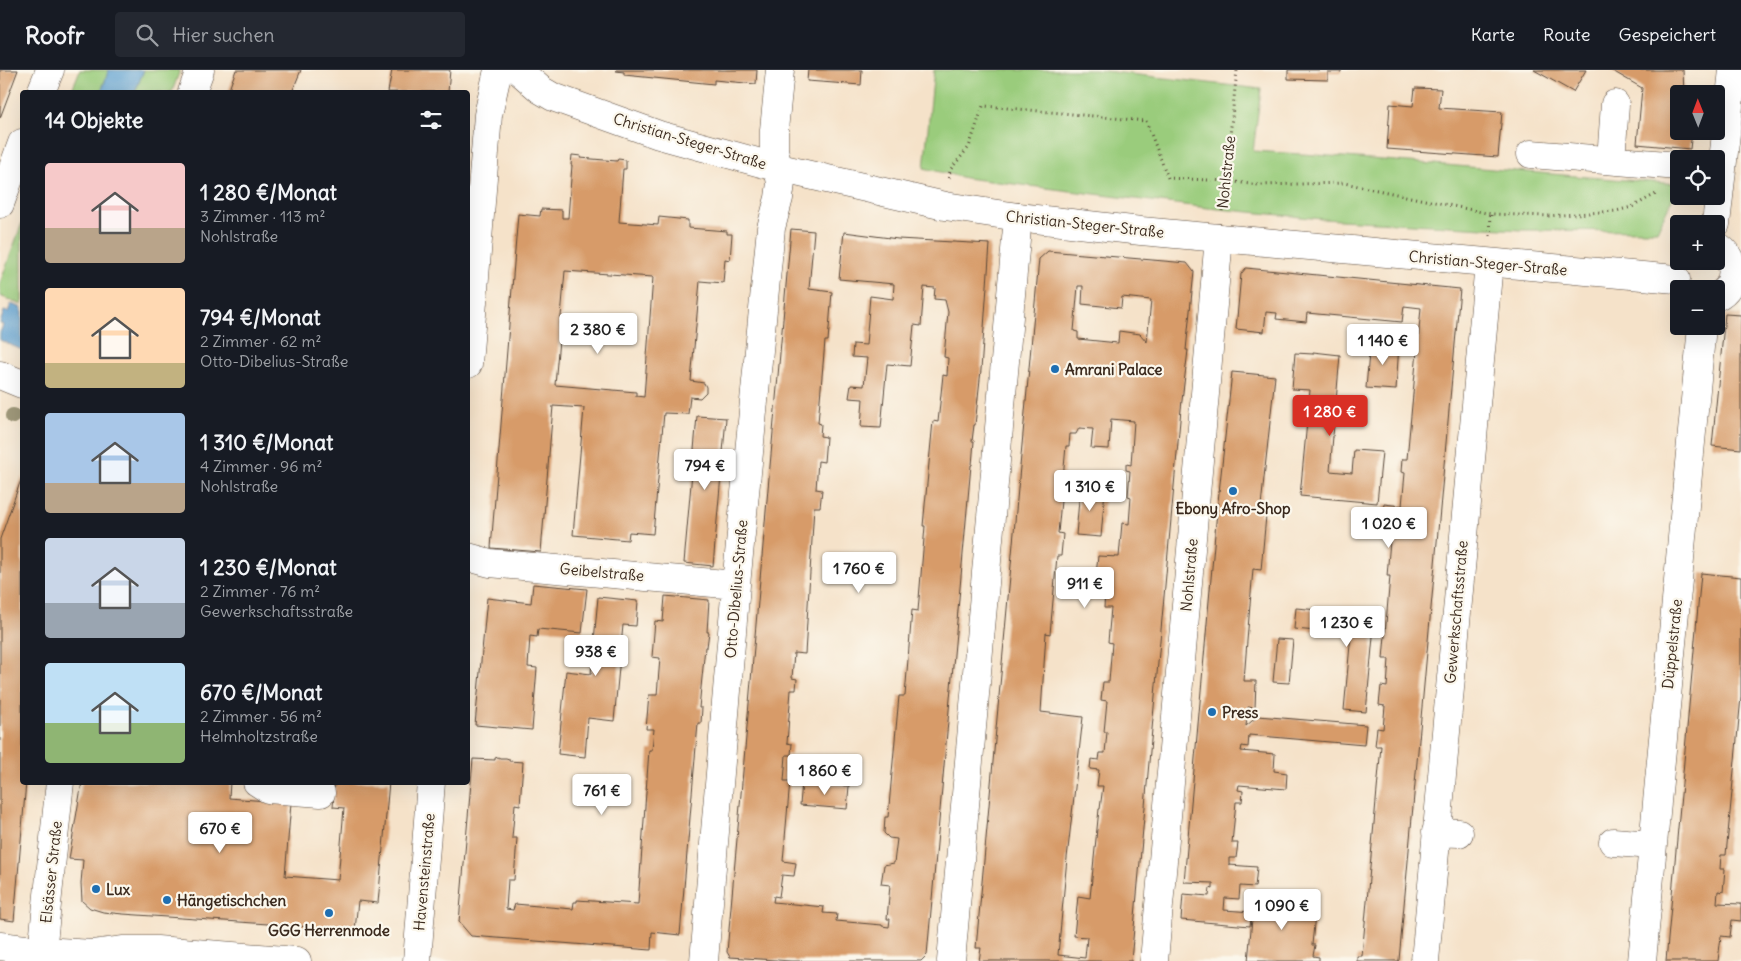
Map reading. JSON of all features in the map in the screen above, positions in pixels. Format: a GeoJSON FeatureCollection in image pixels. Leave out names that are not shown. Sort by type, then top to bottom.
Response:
{"type":"FeatureCollection","features":[{"type":"Feature","properties":{"kind":"street"},"geometry":{"type":"LineString","coordinates":[[43,90],[50,70]]}},
{"type":"Feature","properties":{"kind":"street"},"geometry":{"type":"LineString","coordinates":[[193,90],[200,70]]}},
{"type":"Feature","properties":{"kind":"street"},"geometry":{"type":"LineString","coordinates":[[470,339],[488,115],[498,70]]}},
{"type":"Feature","properties":{"kind":"street","name":"Christian-Steger-Straße"},"geometry":{"type":"LineString","coordinates":[[518,70],[541,90],[553,97],[660,135],[779,168],[946,206],[1018,217],[1219,238],[1489,263],[1679,275]]}},
{"type":"Feature","properties":{"kind":"street","name":"Otto-Dibelius-Straße"},"geometry":{"type":"LineString","coordinates":[[704,961],[736,585],[771,228],[781,183],[774,148],[780,70]]}},
{"type":"Feature","properties":{"kind":"street"},"geometry":{"type":"LineString","coordinates":[[1722,150],[1733,70]]}},
{"type":"Feature","properties":{"kind":"street"},"geometry":{"type":"LineString","coordinates":[[1611,160],[1616,104]]}},
{"type":"Feature","properties":{"kind":"street"},"geometry":{"type":"LineString","coordinates":[[0,204],[20,149]]}},
{"type":"Feature","properties":{"kind":"street"},"geometry":{"type":"LineString","coordinates":[[1531,154],[1670,165]]}},
{"type":"Feature","properties":{"kind":"street"},"geometry":{"type":"LineString","coordinates":[[951,961],[1018,217]]}},
{"type":"Feature","properties":{"kind":"street","name":"Nohlstraße"},"geometry":{"type":"LineString","coordinates":[[1154,961],[1219,238]]}},
{"type":"Feature","properties":{"kind":"street"},"geometry":{"type":"LineString","coordinates":[[1725,252],[1732,263],[1733,276],[1729,289]]}},
{"type":"Feature","properties":{"kind":"street","name":"Gewerkschaftsstraße"},"geometry":{"type":"LineString","coordinates":[[1424,961],[1448,832],[1489,263]]}},
{"type":"Feature","properties":{"kind":"street","name":"Düppelstraße"},"geometry":{"type":"LineString","coordinates":[[1642,961],[1701,335]]}},
{"type":"Feature","properties":{"kind":"street"},"geometry":{"type":"LineString","coordinates":[[0,375],[20,383]]}},
{"type":"Feature","properties":{"kind":"street","name":"Geibelstraße"},"geometry":{"type":"LineString","coordinates":[[470,558],[490,563],[736,585]]}},
{"type":"Feature","properties":{"kind":"street","name":"Elsässer Straße"},"geometry":{"type":"LineString","coordinates":[[42,956],[60,785]]}},
{"type":"Feature","properties":{"kind":"street"},"geometry":{"type":"LineString","coordinates":[[262,785],[268,789],[321,793]]}},
{"type":"Feature","properties":{"kind":"street","name":"Havensteinstraße"},"geometry":{"type":"LineString","coordinates":[[417,961],[431,785]]}},
{"type":"Feature","properties":{"kind":"street"},"geometry":{"type":"LineString","coordinates":[[1613,842],[1652,845]]}},
{"type":"Feature","properties":{"kind":"street"},"geometry":{"type":"LineString","coordinates":[[0,946],[42,956],[93,954],[124,950],[157,950],[297,961]]}},
{"type":"Feature","properties":{"kind":"path","name":"Nohlstraße"},"geometry":{"type":"LineString","coordinates":[[1219,238],[1237,70]]}},
{"type":"Feature","properties":{"kind":"path"},"geometry":{"type":"LineString","coordinates":[[946,206],[950,170],[969,148],[983,106],[1146,121],[1168,178],[1226,181],[1258,185],[1344,183],[1491,214],[1548,216],[1616,211],[1632,207],[1657,193]]}},
{"type":"Feature","properties":{"kind":"green space"},"geometry":{"type":"Polygon","coordinates":[[[80,70],[109,70],[102,90],[72,90],[80,70]]]}},
{"type":"Feature","properties":{"kind":"green space"},"geometry":{"type":"Polygon","coordinates":[[[144,70],[180,70],[173,90],[136,90],[144,70]]]}},
{"type":"Feature","properties":{"kind":"green space"},"geometry":{"type":"Polygon","coordinates":[[[934,70],[1095,70],[1261,89],[1253,151],[1670,183],[1670,203],[1657,231],[1521,230],[1322,219],[1208,208],[965,178],[924,168],[934,70]]]}},
{"type":"Feature","properties":{"kind":"green space"},"geometry":{"type":"Polygon","coordinates":[[[20,228],[20,304],[0,296],[0,283],[20,228]]]}},
{"type":"Feature","properties":{"kind":"water"},"geometry":{"type":"Polygon","coordinates":[[[109,70],[144,70],[136,90],[102,90],[109,70]]]}},
{"type":"Feature","properties":{"kind":"water"},"geometry":{"type":"Polygon","coordinates":[[[11,304],[20,307],[20,349],[0,340],[3,325],[0,323],[4,311],[8,312],[11,304]]]}},
{"type":"Feature","properties":{"kind":"building"},"geometry":{"type":"Polygon","coordinates":[[[0,70],[18,70],[0,118],[0,70]]]}},
{"type":"Feature","properties":{"kind":"building"},"geometry":{"type":"Polygon","coordinates":[[[236,70],[301,70],[293,90],[229,90],[236,70]]]}},
{"type":"Feature","properties":{"kind":"building"},"geometry":{"type":"Polygon","coordinates":[[[392,70],[450,70],[448,90],[388,90],[392,70]]]}},
{"type":"Feature","properties":{"kind":"building"},"geometry":{"type":"Polygon","coordinates":[[[616,70],[757,70],[756,84],[714,80],[714,84],[624,75],[624,72],[616,70]]]}},
{"type":"Feature","properties":{"kind":"building"},"geometry":{"type":"Polygon","coordinates":[[[808,70],[862,70],[861,85],[807,81],[808,70]]]}},
{"type":"Feature","properties":{"kind":"building"},"geometry":{"type":"Polygon","coordinates":[[[1288,70],[1341,70],[1341,72],[1328,72],[1328,80],[1288,79],[1288,70]]]}},
{"type":"Feature","properties":{"kind":"building"},"geometry":{"type":"Polygon","coordinates":[[[1534,70],[1586,70],[1573,92],[1534,70]]]}},
{"type":"Feature","properties":{"kind":"building"},"geometry":{"type":"Polygon","coordinates":[[[1611,70],[1683,70],[1684,85],[1670,85],[1670,140],[1691,140],[1690,149],[1637,144],[1642,88],[1611,70]]]}},
{"type":"Feature","properties":{"kind":"building"},"geometry":{"type":"Polygon","coordinates":[[[1415,88],[1441,89],[1439,108],[1502,112],[1498,157],[1387,149],[1390,104],[1413,106],[1415,88]]]}},
{"type":"Feature","properties":{"kind":"building"},"geometry":{"type":"Polygon","coordinates":[[[572,155],[581,156],[580,158],[626,160],[626,169],[623,169],[619,222],[658,225],[659,217],[688,220],[688,228],[727,231],[727,234],[732,234],[730,260],[725,259],[723,283],[700,281],[691,381],[704,383],[706,392],[700,398],[690,397],[688,414],[664,413],[653,534],[629,532],[628,540],[573,535],[584,408],[553,406],[541,552],[491,548],[518,214],[540,216],[541,209],[562,210],[562,218],[568,218],[572,155]],[[565,271],[555,385],[636,392],[636,396],[644,397],[653,277],[565,271]]]}},
{"type":"Feature","properties":{"kind":"building"},"geometry":{"type":"Polygon","coordinates":[[[791,229],[814,231],[809,289],[832,292],[828,341],[825,341],[818,423],[821,424],[820,436],[826,437],[824,462],[818,461],[816,489],[822,490],[820,507],[814,507],[805,654],[794,653],[792,678],[797,679],[796,690],[791,690],[787,743],[792,744],[791,755],[786,755],[784,781],[790,781],[783,861],[796,863],[794,876],[782,875],[779,897],[774,896],[773,902],[824,907],[823,913],[837,914],[836,921],[889,927],[890,919],[887,919],[890,885],[881,884],[884,865],[894,863],[897,839],[889,838],[884,833],[885,817],[888,817],[899,696],[905,696],[912,610],[918,611],[925,526],[923,526],[933,421],[938,422],[943,375],[947,376],[948,358],[944,357],[948,312],[945,300],[934,299],[935,288],[924,287],[921,326],[914,325],[910,366],[887,364],[881,428],[861,427],[863,399],[849,398],[851,385],[864,386],[867,358],[852,357],[853,344],[866,345],[870,296],[893,299],[894,284],[839,279],[844,232],[898,239],[990,244],[981,370],[972,441],[974,441],[972,465],[927,955],[921,961],[791,961],[730,957],[727,952],[791,229]]]}},
{"type":"Feature","properties":{"kind":"building"},"geometry":{"type":"Polygon","coordinates":[[[1048,251],[1187,263],[1194,272],[1131,961],[979,961],[981,948],[976,948],[1039,259],[1048,251]],[[1078,286],[1074,331],[1078,332],[1078,339],[1118,343],[1119,331],[1140,334],[1147,342],[1151,300],[1122,297],[1121,308],[1082,304],[1083,286],[1078,286]],[[1111,419],[1109,449],[1091,448],[1093,429],[1079,428],[1076,434],[1070,434],[1069,446],[1066,446],[1058,533],[1063,534],[1061,556],[1057,556],[1050,634],[1046,633],[1041,712],[1083,717],[1058,955],[1085,958],[1087,937],[1074,936],[1078,896],[1090,898],[1103,786],[1097,786],[1099,770],[1090,769],[1091,759],[1099,760],[1100,753],[1105,753],[1107,732],[1104,732],[1107,701],[1101,700],[1103,682],[1109,682],[1112,643],[1108,642],[1111,608],[1104,608],[1105,592],[1095,591],[1096,575],[1098,556],[1119,557],[1122,523],[1129,524],[1131,497],[1128,496],[1130,471],[1126,470],[1126,464],[1131,465],[1134,421],[1111,419]]]}},
{"type":"Feature","properties":{"kind":"building"},"geometry":{"type":"Polygon","coordinates":[[[1246,268],[1460,289],[1398,961],[1357,961],[1357,956],[1362,956],[1381,746],[1375,746],[1377,728],[1383,729],[1385,706],[1379,705],[1381,686],[1387,687],[1389,659],[1383,659],[1390,576],[1387,576],[1392,517],[1390,511],[1383,511],[1384,504],[1402,506],[1405,473],[1401,472],[1402,459],[1407,459],[1421,308],[1404,306],[1402,322],[1307,313],[1306,322],[1276,319],[1277,313],[1266,312],[1264,332],[1236,329],[1241,274],[1246,268]]]}},
{"type":"Feature","properties":{"kind":"building"},"geometry":{"type":"Polygon","coordinates":[[[1725,314],[1741,315],[1741,449],[1712,446],[1723,335],[1725,335],[1725,314]]]}},
{"type":"Feature","properties":{"kind":"building"},"geometry":{"type":"Polygon","coordinates":[[[1370,342],[1399,344],[1396,390],[1366,388],[1370,342]]]}},
{"type":"Feature","properties":{"kind":"building"},"geometry":{"type":"Polygon","coordinates":[[[1313,352],[1340,355],[1330,471],[1352,473],[1354,450],[1382,452],[1377,503],[1300,496],[1310,390],[1292,389],[1295,353],[1313,354],[1313,352]]]}},
{"type":"Feature","properties":{"kind":"building"},"geometry":{"type":"Polygon","coordinates":[[[1232,372],[1275,376],[1260,515],[1266,516],[1261,570],[1253,569],[1244,681],[1256,681],[1255,708],[1248,707],[1246,726],[1258,716],[1366,725],[1364,745],[1249,735],[1248,747],[1242,746],[1241,751],[1275,754],[1274,771],[1287,773],[1286,789],[1239,785],[1238,790],[1243,791],[1242,802],[1236,802],[1232,843],[1238,843],[1236,858],[1229,858],[1229,865],[1257,867],[1255,887],[1240,886],[1239,899],[1225,898],[1224,910],[1252,912],[1250,926],[1181,920],[1183,894],[1209,896],[1210,888],[1213,889],[1213,883],[1184,882],[1217,511],[1232,372]]]}},
{"type":"Feature","properties":{"kind":"building"},"geometry":{"type":"Polygon","coordinates":[[[697,416],[726,418],[713,566],[684,563],[697,416]]]}},
{"type":"Feature","properties":{"kind":"building"},"geometry":{"type":"Polygon","coordinates":[[[20,483],[20,785],[26,785],[14,921],[0,919],[0,539],[20,483]]]}},
{"type":"Feature","properties":{"kind":"building"},"geometry":{"type":"Polygon","coordinates":[[[1080,488],[1105,490],[1101,537],[1076,535],[1080,488]]]}},
{"type":"Feature","properties":{"kind":"building"},"geometry":{"type":"Polygon","coordinates":[[[1701,573],[1741,577],[1741,697],[1726,855],[1721,855],[1720,869],[1725,869],[1723,892],[1718,891],[1717,903],[1741,904],[1741,921],[1732,920],[1730,937],[1721,936],[1718,961],[1666,961],[1701,573]]]}},
{"type":"Feature","properties":{"kind":"building"},"geometry":{"type":"Polygon","coordinates":[[[533,584],[587,589],[582,633],[538,629],[537,637],[530,636],[528,667],[537,668],[532,730],[475,725],[487,598],[531,603],[533,584]]]}},
{"type":"Feature","properties":{"kind":"building"},"geometry":{"type":"Polygon","coordinates":[[[665,596],[709,600],[707,632],[709,632],[707,647],[705,647],[699,708],[702,708],[701,723],[698,723],[680,935],[652,932],[651,950],[471,936],[459,922],[473,759],[495,760],[498,757],[509,759],[509,761],[523,762],[520,805],[515,804],[512,838],[517,838],[514,880],[508,880],[506,909],[513,910],[515,904],[573,909],[574,902],[577,902],[577,900],[638,904],[649,750],[652,750],[654,729],[646,729],[649,695],[657,695],[660,658],[652,657],[655,621],[663,622],[665,596]]]}},
{"type":"Feature","properties":{"kind":"building"},"geometry":{"type":"Polygon","coordinates":[[[598,597],[638,601],[636,626],[623,625],[614,721],[588,718],[585,757],[558,754],[566,671],[591,674],[598,597]]]}},
{"type":"Feature","properties":{"kind":"building"},"geometry":{"type":"Polygon","coordinates":[[[1296,608],[1375,615],[1366,712],[1344,710],[1351,634],[1294,629],[1296,608]]]}},
{"type":"Feature","properties":{"kind":"building"},"geometry":{"type":"Polygon","coordinates":[[[1277,639],[1293,640],[1289,683],[1273,682],[1277,639]]]}},
{"type":"Feature","properties":{"kind":"building"},"geometry":{"type":"Polygon","coordinates":[[[802,782],[849,786],[847,809],[800,805],[802,782]]]}},
{"type":"Feature","properties":{"kind":"building"},"geometry":{"type":"Polygon","coordinates":[[[81,785],[230,785],[229,798],[291,803],[285,876],[338,880],[344,808],[333,807],[335,785],[389,785],[378,903],[358,901],[355,930],[103,912],[90,908],[82,901],[83,860],[69,859],[81,785]]]}},
{"type":"Feature","properties":{"kind":"building"},"geometry":{"type":"Polygon","coordinates":[[[1254,898],[1316,903],[1312,945],[1315,945],[1313,956],[1319,957],[1319,961],[1248,961],[1254,898]]]}},
{"type":"Feature","properties":{"kind":"place","name":"Amrani Palace"},"geometry":{"type":"Point","coordinates":[1055,369]}},
{"type":"Feature","properties":{"kind":"place","name":"Ebony Afro-Shop"},"geometry":{"type":"Point","coordinates":[1233,491]}},
{"type":"Feature","properties":{"kind":"place","name":"Press"},"geometry":{"type":"Point","coordinates":[1212,712]}},
{"type":"Feature","properties":{"kind":"place","name":"Lux"},"geometry":{"type":"Point","coordinates":[96,889]}},
{"type":"Feature","properties":{"kind":"place","name":"Hängetischchen"},"geometry":{"type":"Point","coordinates":[167,900]}},
{"type":"Feature","properties":{"kind":"place","name":"GGG Herrenmode"},"geometry":{"type":"Point","coordinates":[329,913]}}]}
